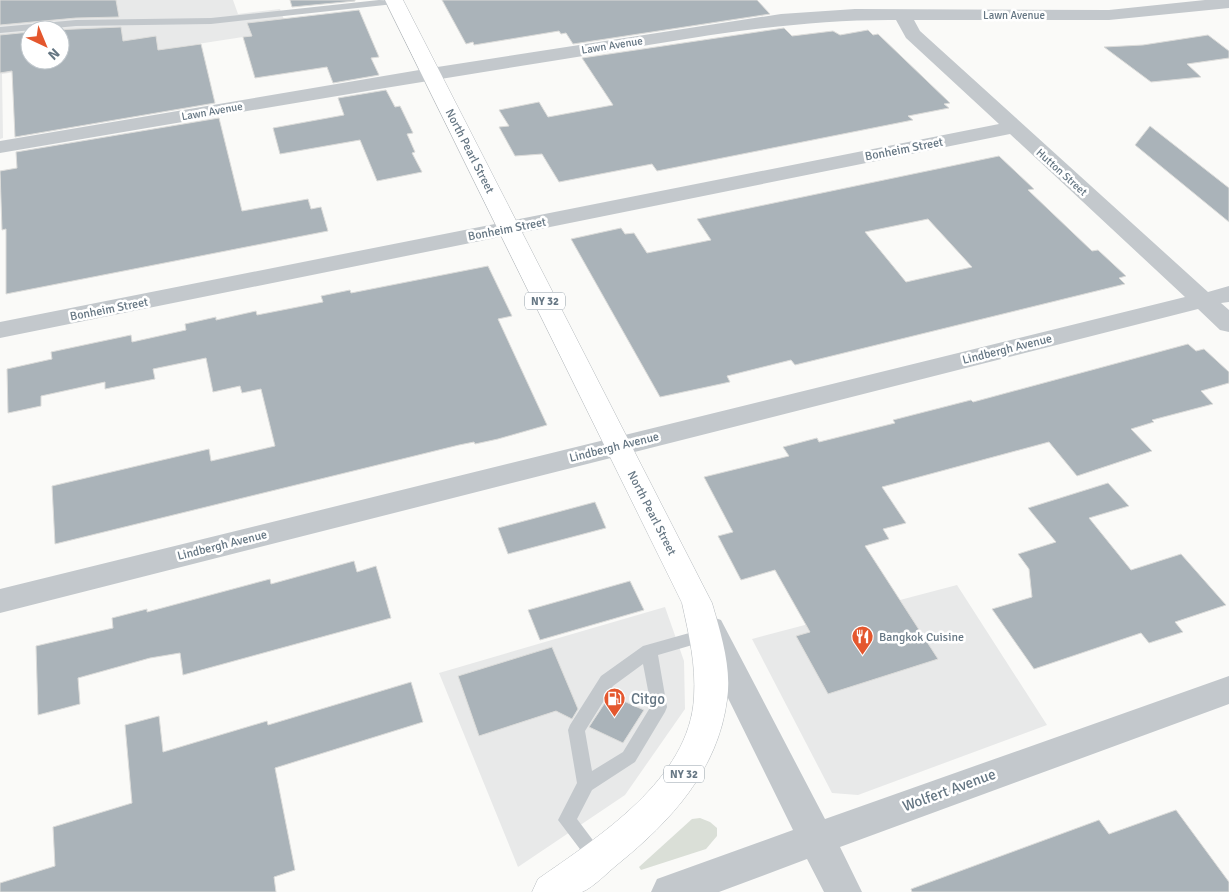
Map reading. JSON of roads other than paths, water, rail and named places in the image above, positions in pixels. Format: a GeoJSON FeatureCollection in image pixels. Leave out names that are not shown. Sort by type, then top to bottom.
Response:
{"type":"FeatureCollection","features":[{"type":"Feature","properties":{"kind":"main road","name":"North Pearl Street"},"geometry":{"type":"LineString","coordinates":[[394,0],[618,446],[702,618]]}},
{"type":"Feature","properties":{"kind":"main road","name":"NY 32"},"geometry":{"type":"LineString","coordinates":[[551,892],[598,859],[656,809],[688,768],[705,731],[711,708],[712,672],[702,618]]}},
{"type":"Feature","properties":{"kind":"street"},"geometry":{"type":"LineString","coordinates":[[1131,0],[1158,7]]}},
{"type":"Feature","properties":{"kind":"street","name":"Lawn Avenue"},"geometry":{"type":"LineString","coordinates":[[0,147],[431,74],[781,19],[855,14],[1074,16],[1158,7],[1224,7]]}},
{"type":"Feature","properties":{"kind":"street","name":"Hutton Street"},"geometry":{"type":"LineString","coordinates":[[902,15],[911,32],[1013,127],[1216,297],[1229,324]]}},
{"type":"Feature","properties":{"kind":"street","name":"Bonheim Street"},"geometry":{"type":"LineString","coordinates":[[0,330],[1013,127]]}},
{"type":"Feature","properties":{"kind":"street","name":"Lindbergh Avenue"},"geometry":{"type":"LineString","coordinates":[[0,601],[1216,297]]}},
{"type":"Feature","properties":{"kind":"street","name":"North Pearl Street"},"geometry":{"type":"LineString","coordinates":[[702,618],[843,892]]}},
{"type":"Feature","properties":{"kind":"street","name":"Wolfert Avenue"},"geometry":{"type":"LineString","coordinates":[[670,892],[815,838],[1229,690]]}},
{"type":"Feature","properties":{"kind":"lane"},"geometry":{"type":"LineString","coordinates":[[0,30],[76,23],[211,21],[394,0]]}},
{"type":"Feature","properties":{"kind":"lane"},"geometry":{"type":"LineString","coordinates":[[586,784],[576,730],[607,681],[702,618]]}},
{"type":"Feature","properties":{"kind":"lane"},"geometry":{"type":"LineString","coordinates":[[598,859],[567,820],[586,784],[629,757],[658,707],[650,651]]}},
{"type":"Feature","properties":{"kind":"place","name":"Bangkok Cuisine"},"geometry":{"type":"Point","coordinates":[863,656]}},
{"type":"Feature","properties":{"kind":"place","name":"Citgo"},"geometry":{"type":"Point","coordinates":[615,718]}}]}
